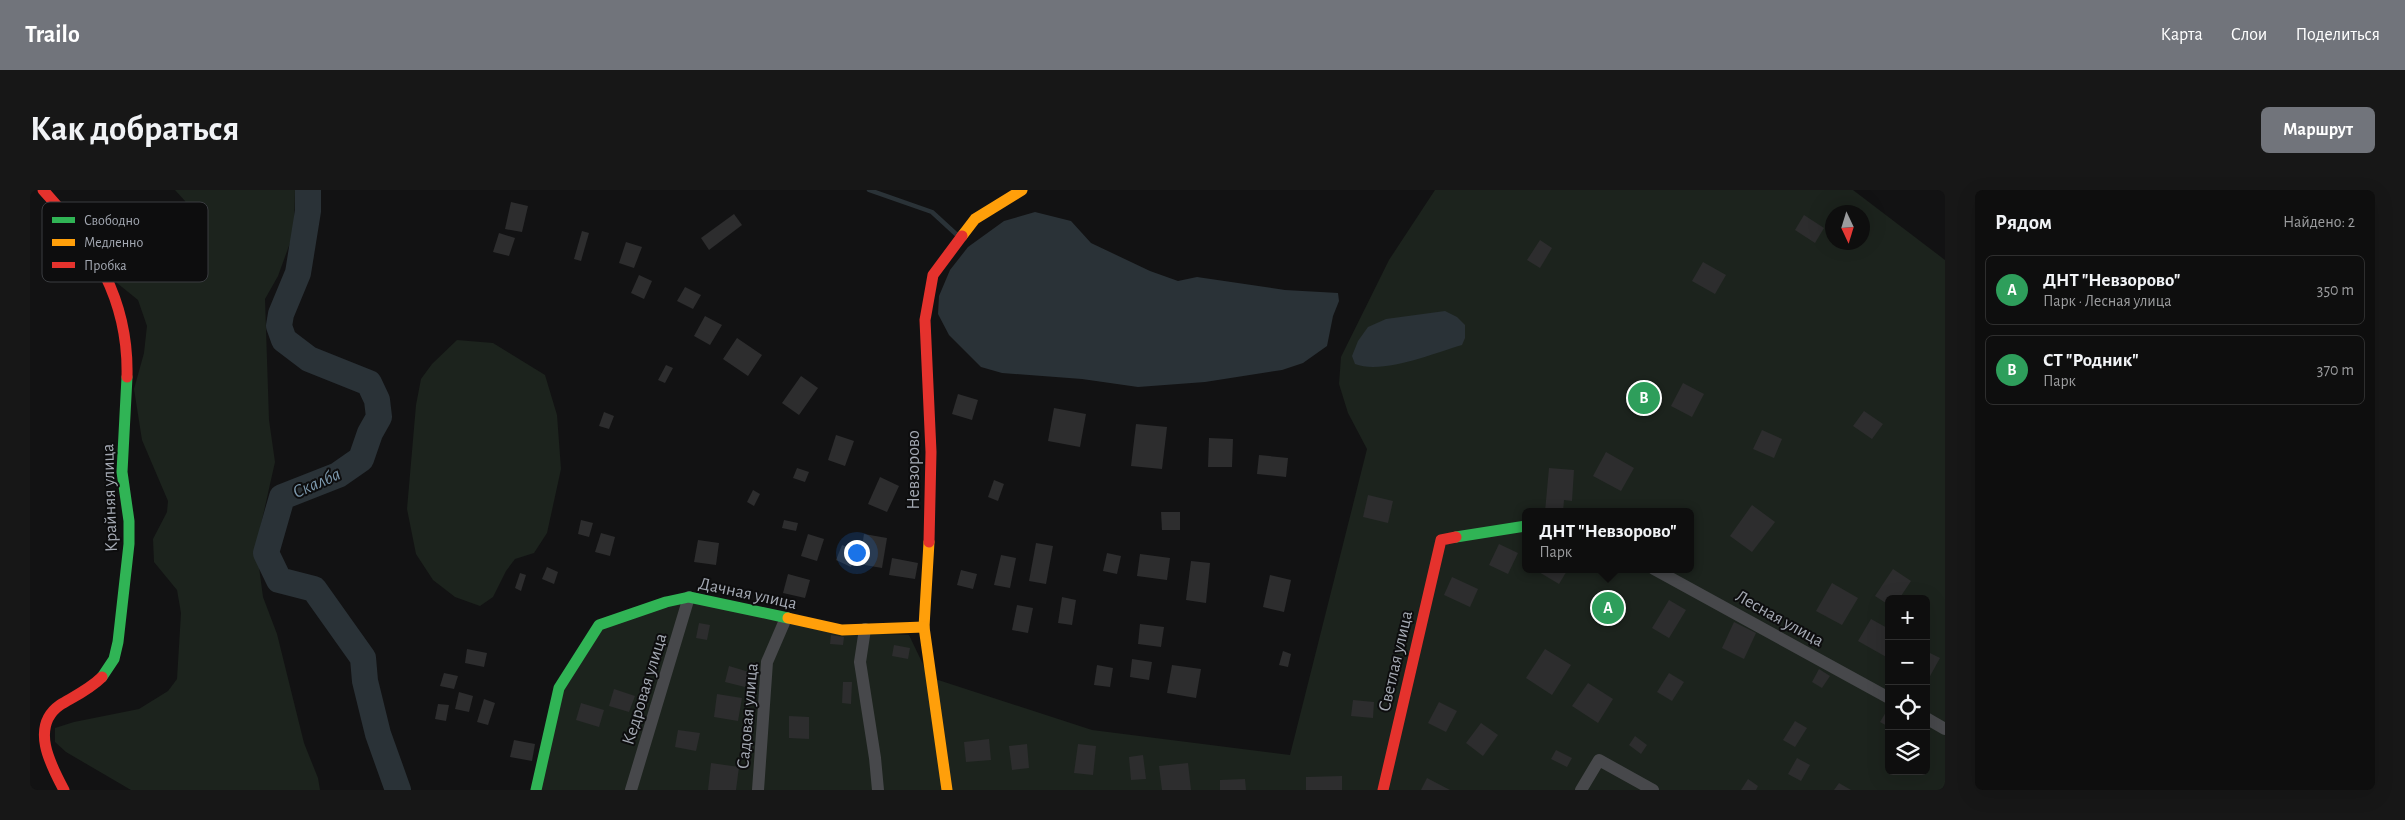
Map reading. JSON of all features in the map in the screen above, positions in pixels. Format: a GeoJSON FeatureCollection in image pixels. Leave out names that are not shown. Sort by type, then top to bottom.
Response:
{"type":"FeatureCollection","features":[{"type":"Feature","properties":{"kind":"street","name":"Крайняя улица"},"geometry":{"type":"LineString","coordinates":[[43,190],[55,202]]}},
{"type":"Feature","properties":{"kind":"street","name":"Невзорово"},"geometry":{"type":"LineString","coordinates":[[948,790],[924,627],[929,550],[931,452],[925,320],[933,275],[974,219],[1022,190]]}},
{"type":"Feature","properties":{"kind":"street","name":"Крайняя улица"},"geometry":{"type":"LineString","coordinates":[[64,790],[43,743],[42,729],[47,716],[57,705],[90,689],[105,676],[114,660],[119,637],[130,554],[130,526],[122,474],[126,345],[122,315],[109,282]]}},
{"type":"Feature","properties":{"kind":"street","name":"Светлая улица"},"geometry":{"type":"LineString","coordinates":[[1383,790],[1441,540],[1522,527]]}},
{"type":"Feature","properties":{"kind":"street","name":"Лесная улица"},"geometry":{"type":"LineString","coordinates":[[1661,573],[1885,696]]}},
{"type":"Feature","properties":{"kind":"street","name":"Дачная улица"},"geometry":{"type":"LineString","coordinates":[[536,790],[559,688],[598,625],[666,602],[689,597],[842,630],[924,627]]}},
{"type":"Feature","properties":{"kind":"street","name":"Кедровая улица"},"geometry":{"type":"LineString","coordinates":[[631,790],[689,597]]}},
{"type":"Feature","properties":{"kind":"street","name":"Садовая улица"},"geometry":{"type":"LineString","coordinates":[[758,790],[767,662],[786,618]]}},
{"type":"Feature","properties":{"kind":"street"},"geometry":{"type":"LineString","coordinates":[[864,629],[860,662],[878,790]]}},
{"type":"Feature","properties":{"kind":"street"},"geometry":{"type":"LineString","coordinates":[[1930,720],[1945,729]]}},
{"type":"Feature","properties":{"kind":"street"},"geometry":{"type":"LineString","coordinates":[[1581,790],[1599,760],[1653,790]]}},
{"type":"Feature","properties":{"kind":"shaded area"},"geometry":{"type":"Polygon","coordinates":[[[175,190],[295,190],[294,232],[278,276],[265,299],[269,420],[275,462],[258,538],[259,567],[263,597],[277,634],[304,743],[318,778],[320,790],[131,790],[66,752],[55,742],[55,728],[74,722],[139,709],[168,691],[177,679],[181,613],[177,590],[154,562],[153,539],[167,512],[168,501],[142,440],[134,389],[144,353],[147,326],[138,300],[117,282],[208,282],[208,202],[185,201],[175,190]]]}},
{"type":"Feature","properties":{"kind":"shaded area"},"geometry":{"type":"Polygon","coordinates":[[[1435,190],[1853,190],[1945,260],[1945,790],[533,790],[555,697],[610,618],[666,596],[828,632],[909,635],[929,677],[1092,730],[1290,755],[1367,449],[1348,413],[1339,384],[1341,357],[1389,260],[1435,190]]]}},
{"type":"Feature","properties":{"kind":"shaded area"},"geometry":{"type":"Polygon","coordinates":[[[1035,212],[1071,221],[1091,243],[1150,271],[1178,281],[1197,277],[1285,290],[1338,293],[1339,301],[1333,316],[1327,346],[1303,363],[1282,370],[1205,382],[1138,387],[1082,379],[1002,373],[981,367],[949,335],[938,314],[939,296],[950,270],[968,247],[1004,221],[1035,212]]]}},
{"type":"Feature","properties":{"kind":"shaded area"},"geometry":{"type":"Polygon","coordinates":[[[1445,311],[1457,317],[1465,325],[1465,338],[1462,345],[1393,365],[1366,367],[1355,364],[1352,356],[1358,341],[1368,327],[1386,319],[1445,311]]]}},
{"type":"Feature","properties":{"kind":"shaded area"},"geometry":{"type":"Polygon","coordinates":[[[457,340],[493,343],[545,375],[557,415],[561,469],[547,533],[534,553],[515,559],[506,571],[493,597],[480,606],[455,597],[433,580],[416,554],[407,509],[416,405],[421,379],[432,364],[457,340]]]}},
{"type":"Feature","properties":{"kind":"building"},"geometry":{"type":"Polygon","coordinates":[[[511,202],[528,206],[522,232],[505,229],[511,202]]]}},
{"type":"Feature","properties":{"kind":"building"},"geometry":{"type":"Polygon","coordinates":[[[734,214],[742,225],[709,250],[701,238],[734,214]]]}},
{"type":"Feature","properties":{"kind":"building"},"geometry":{"type":"Polygon","coordinates":[[[1804,215],[1824,228],[1815,243],[1795,230],[1804,215]]]}},
{"type":"Feature","properties":{"kind":"building"},"geometry":{"type":"Polygon","coordinates":[[[582,231],[589,233],[581,261],[574,259],[582,231]]]}},
{"type":"Feature","properties":{"kind":"building"},"geometry":{"type":"Polygon","coordinates":[[[499,233],[515,238],[509,256],[493,252],[499,233]]]}},
{"type":"Feature","properties":{"kind":"building"},"geometry":{"type":"Polygon","coordinates":[[[1540,240],[1552,248],[1540,268],[1527,260],[1540,240]]]}},
{"type":"Feature","properties":{"kind":"building"},"geometry":{"type":"Polygon","coordinates":[[[626,242],[642,247],[634,268],[619,263],[626,242]]]}},
{"type":"Feature","properties":{"kind":"building"},"geometry":{"type":"Polygon","coordinates":[[[1703,262],[1726,275],[1715,294],[1692,281],[1703,262]]]}},
{"type":"Feature","properties":{"kind":"building"},"geometry":{"type":"Polygon","coordinates":[[[639,275],[652,281],[644,299],[631,293],[639,275]]]}},
{"type":"Feature","properties":{"kind":"building"},"geometry":{"type":"Polygon","coordinates":[[[685,287],[701,295],[693,309],[677,301],[685,287]]]}},
{"type":"Feature","properties":{"kind":"building"},"geometry":{"type":"Polygon","coordinates":[[[705,316],[722,325],[710,345],[694,336],[705,316]]]}},
{"type":"Feature","properties":{"kind":"building"},"geometry":{"type":"Polygon","coordinates":[[[737,338],[762,355],[748,376],[723,359],[737,338]]]}},
{"type":"Feature","properties":{"kind":"building"},"geometry":{"type":"Polygon","coordinates":[[[666,365],[673,368],[665,383],[658,380],[666,365]]]}},
{"type":"Feature","properties":{"kind":"building"},"geometry":{"type":"Polygon","coordinates":[[[801,376],[818,388],[799,415],[782,403],[801,376]]]}},
{"type":"Feature","properties":{"kind":"building"},"geometry":{"type":"Polygon","coordinates":[[[1683,383],[1704,394],[1692,417],[1671,406],[1683,383]]]}},
{"type":"Feature","properties":{"kind":"building"},"geometry":{"type":"Polygon","coordinates":[[[958,394],[978,400],[972,420],[952,414],[958,394]]]}},
{"type":"Feature","properties":{"kind":"building"},"geometry":{"type":"Polygon","coordinates":[[[1054,408],[1086,414],[1080,447],[1048,441],[1054,408]]]}},
{"type":"Feature","properties":{"kind":"building"},"geometry":{"type":"Polygon","coordinates":[[[1864,411],[1883,424],[1872,439],[1853,426],[1864,411]]]}},
{"type":"Feature","properties":{"kind":"building"},"geometry":{"type":"Polygon","coordinates":[[[604,412],[614,416],[609,429],[599,426],[604,412]]]}},
{"type":"Feature","properties":{"kind":"building"},"geometry":{"type":"Polygon","coordinates":[[[1136,424],[1167,427],[1162,469],[1131,466],[1136,424]]]}},
{"type":"Feature","properties":{"kind":"building"},"geometry":{"type":"Polygon","coordinates":[[[1762,430],[1782,439],[1774,458],[1753,449],[1762,430]]]}},
{"type":"Feature","properties":{"kind":"building"},"geometry":{"type":"Polygon","coordinates":[[[836,435],[854,441],[845,466],[828,460],[836,435]]]}},
{"type":"Feature","properties":{"kind":"building"},"geometry":{"type":"Polygon","coordinates":[[[1209,438],[1233,439],[1232,467],[1208,467],[1209,438]]]}},
{"type":"Feature","properties":{"kind":"building"},"geometry":{"type":"Polygon","coordinates":[[[1606,452],[1634,468],[1621,491],[1593,476],[1606,452]]]}},
{"type":"Feature","properties":{"kind":"building"},"geometry":{"type":"Polygon","coordinates":[[[1259,455],[1288,458],[1286,477],[1257,474],[1259,455]]]}},
{"type":"Feature","properties":{"kind":"building"},"geometry":{"type":"Polygon","coordinates":[[[797,468],[809,472],[805,482],[793,478],[797,468]]]}},
{"type":"Feature","properties":{"kind":"building"},"geometry":{"type":"Polygon","coordinates":[[[1549,468],[1574,470],[1572,501],[1564,500],[1563,508],[1545,508],[1549,468]]]}},
{"type":"Feature","properties":{"kind":"building"},"geometry":{"type":"Polygon","coordinates":[[[880,477],[899,486],[887,512],[868,504],[880,477]]]}},
{"type":"Feature","properties":{"kind":"building"},"geometry":{"type":"Polygon","coordinates":[[[994,480],[1004,484],[998,501],[988,497],[994,480]]]}},
{"type":"Feature","properties":{"kind":"building"},"geometry":{"type":"Polygon","coordinates":[[[753,490],[760,494],[754,506],[747,502],[753,490]]]}},
{"type":"Feature","properties":{"kind":"building"},"geometry":{"type":"Polygon","coordinates":[[[1368,495],[1393,501],[1388,523],[1363,517],[1368,495]]]}},
{"type":"Feature","properties":{"kind":"building"},"geometry":{"type":"Polygon","coordinates":[[[1752,505],[1775,522],[1752,552],[1730,536],[1752,505]]]}},
{"type":"Feature","properties":{"kind":"building"},"geometry":{"type":"Polygon","coordinates":[[[1161,512],[1180,512],[1180,530],[1162,530],[1161,512]]]}},
{"type":"Feature","properties":{"kind":"building"},"geometry":{"type":"Polygon","coordinates":[[[581,520],[593,523],[589,537],[578,534],[581,520]]]}},
{"type":"Feature","properties":{"kind":"building"},"geometry":{"type":"Polygon","coordinates":[[[784,520],[798,523],[796,531],[782,528],[784,520]]]}},
{"type":"Feature","properties":{"kind":"building"},"geometry":{"type":"Polygon","coordinates":[[[601,533],[615,537],[610,556],[595,552],[601,533]]]}},
{"type":"Feature","properties":{"kind":"building"},"geometry":{"type":"Polygon","coordinates":[[[808,534],[824,539],[817,561],[801,556],[808,534]]]}},
{"type":"Feature","properties":{"kind":"building"},"geometry":{"type":"Polygon","coordinates":[[[864,534],[887,538],[882,568],[859,564],[864,534]]]}},
{"type":"Feature","properties":{"kind":"building"},"geometry":{"type":"Polygon","coordinates":[[[698,540],[719,543],[716,565],[694,562],[698,540]]]}},
{"type":"Feature","properties":{"kind":"building"},"geometry":{"type":"Polygon","coordinates":[[[1036,543],[1053,546],[1046,584],[1029,581],[1036,543]]]}},
{"type":"Feature","properties":{"kind":"building"},"geometry":{"type":"Polygon","coordinates":[[[1499,544],[1518,553],[1508,574],[1489,565],[1499,544]]]}},
{"type":"Feature","properties":{"kind":"building"},"geometry":{"type":"Polygon","coordinates":[[[842,545],[858,551],[851,567],[836,560],[842,545]]]}},
{"type":"Feature","properties":{"kind":"building"},"geometry":{"type":"Polygon","coordinates":[[[1107,553],[1121,556],[1117,574],[1103,571],[1107,553]]]}},
{"type":"Feature","properties":{"kind":"building"},"geometry":{"type":"Polygon","coordinates":[[[1140,554],[1170,558],[1167,580],[1137,576],[1140,554]]]}},
{"type":"Feature","properties":{"kind":"building"},"geometry":{"type":"Polygon","coordinates":[[[1001,555],[1016,558],[1010,588],[994,585],[1001,555]]]}},
{"type":"Feature","properties":{"kind":"building"},"geometry":{"type":"Polygon","coordinates":[[[892,558],[918,563],[915,579],[889,575],[892,558]]]}},
{"type":"Feature","properties":{"kind":"building"},"geometry":{"type":"Polygon","coordinates":[[[1191,561],[1210,563],[1206,603],[1186,600],[1191,561]]]}},
{"type":"Feature","properties":{"kind":"building"},"geometry":{"type":"Polygon","coordinates":[[[547,567],[558,572],[554,584],[542,579],[547,567]]]}},
{"type":"Feature","properties":{"kind":"building"},"geometry":{"type":"Polygon","coordinates":[[[1893,569],[1911,581],[1902,595],[1885,595],[1885,602],[1875,596],[1893,569]]]}},
{"type":"Feature","properties":{"kind":"building"},"geometry":{"type":"Polygon","coordinates":[[[961,570],[977,574],[973,589],[957,585],[961,570]]]}},
{"type":"Feature","properties":{"kind":"building"},"geometry":{"type":"Polygon","coordinates":[[[520,573],[526,575],[521,591],[515,588],[520,573]]]}},
{"type":"Feature","properties":{"kind":"building"},"geometry":{"type":"Polygon","coordinates":[[[1541,573],[1566,573],[1559,584],[1541,573]]]}},
{"type":"Feature","properties":{"kind":"building"},"geometry":{"type":"Polygon","coordinates":[[[788,574],[810,580],[805,598],[783,593],[788,574]]]}},
{"type":"Feature","properties":{"kind":"building"},"geometry":{"type":"Polygon","coordinates":[[[1270,575],[1291,580],[1284,612],[1263,607],[1270,575]]]}},
{"type":"Feature","properties":{"kind":"building"},"geometry":{"type":"Polygon","coordinates":[[[1452,577],[1478,589],[1470,607],[1444,595],[1452,577]]]}},
{"type":"Feature","properties":{"kind":"building"},"geometry":{"type":"Polygon","coordinates":[[[1832,583],[1858,598],[1842,625],[1816,611],[1832,583]]]}},
{"type":"Feature","properties":{"kind":"building"},"geometry":{"type":"Polygon","coordinates":[[[1062,597],[1076,600],[1072,625],[1058,623],[1062,597]]]}},
{"type":"Feature","properties":{"kind":"building"},"geometry":{"type":"Polygon","coordinates":[[[1669,600],[1686,610],[1669,638],[1652,628],[1669,600]]]}},
{"type":"Feature","properties":{"kind":"building"},"geometry":{"type":"Polygon","coordinates":[[[1017,605],[1033,608],[1028,633],[1012,630],[1017,605]]]}},
{"type":"Feature","properties":{"kind":"building"},"geometry":{"type":"Polygon","coordinates":[[[1871,619],[1885,627],[1885,656],[1858,641],[1871,619]]]}},
{"type":"Feature","properties":{"kind":"building"},"geometry":{"type":"Polygon","coordinates":[[[1734,622],[1756,633],[1744,659],[1722,648],[1734,622]]]}},
{"type":"Feature","properties":{"kind":"building"},"geometry":{"type":"Polygon","coordinates":[[[699,623],[710,625],[707,640],[696,638],[699,623]]]}},
{"type":"Feature","properties":{"kind":"building"},"geometry":{"type":"Polygon","coordinates":[[[1140,624],[1164,627],[1161,647],[1138,644],[1140,624]]]}},
{"type":"Feature","properties":{"kind":"building"},"geometry":{"type":"Polygon","coordinates":[[[831,635],[844,637],[843,645],[830,644],[831,635]]]}},
{"type":"Feature","properties":{"kind":"building"},"geometry":{"type":"Polygon","coordinates":[[[894,645],[910,648],[908,659],[892,656],[894,645]]]}},
{"type":"Feature","properties":{"kind":"building"},"geometry":{"type":"Polygon","coordinates":[[[467,649],[487,653],[484,667],[465,663],[467,649]]]}},
{"type":"Feature","properties":{"kind":"building"},"geometry":{"type":"Polygon","coordinates":[[[1545,649],[1571,665],[1552,695],[1526,678],[1545,649]]]}},
{"type":"Feature","properties":{"kind":"building"},"geometry":{"type":"Polygon","coordinates":[[[1283,651],[1291,654],[1288,667],[1279,665],[1283,651]]]}},
{"type":"Feature","properties":{"kind":"building"},"geometry":{"type":"Polygon","coordinates":[[[1930,653],[1940,658],[1930,676],[1930,653]]]}},
{"type":"Feature","properties":{"kind":"building"},"geometry":{"type":"Polygon","coordinates":[[[1132,659],[1152,662],[1149,680],[1130,677],[1132,659]]]}},
{"type":"Feature","properties":{"kind":"building"},"geometry":{"type":"Polygon","coordinates":[[[1097,665],[1113,668],[1110,687],[1094,685],[1097,665]]]}},
{"type":"Feature","properties":{"kind":"building"},"geometry":{"type":"Polygon","coordinates":[[[1172,665],[1201,669],[1196,698],[1167,693],[1172,665]]]}},
{"type":"Feature","properties":{"kind":"building"},"geometry":{"type":"Polygon","coordinates":[[[729,666],[749,672],[745,687],[725,682],[729,666]]]}},
{"type":"Feature","properties":{"kind":"building"},"geometry":{"type":"Polygon","coordinates":[[[1819,669],[1830,676],[1822,688],[1812,682],[1819,669]]]}},
{"type":"Feature","properties":{"kind":"building"},"geometry":{"type":"Polygon","coordinates":[[[444,673],[458,676],[454,689],[440,686],[444,673]]]}},
{"type":"Feature","properties":{"kind":"building"},"geometry":{"type":"Polygon","coordinates":[[[1669,673],[1684,682],[1672,701],[1657,692],[1669,673]]]}},
{"type":"Feature","properties":{"kind":"building"},"geometry":{"type":"Polygon","coordinates":[[[843,682],[852,682],[851,704],[842,703],[843,682]]]}},
{"type":"Feature","properties":{"kind":"building"},"geometry":{"type":"Polygon","coordinates":[[[1588,683],[1613,699],[1598,723],[1572,706],[1588,683]]]}},
{"type":"Feature","properties":{"kind":"building"},"geometry":{"type":"Polygon","coordinates":[[[614,689],[635,696],[629,712],[609,706],[614,689]]]}},
{"type":"Feature","properties":{"kind":"building"},"geometry":{"type":"Polygon","coordinates":[[[459,692],[473,696],[469,712],[455,709],[459,692]]]}},
{"type":"Feature","properties":{"kind":"building"},"geometry":{"type":"Polygon","coordinates":[[[717,694],[742,698],[738,721],[714,717],[717,694]]]}},
{"type":"Feature","properties":{"kind":"building"},"geometry":{"type":"Polygon","coordinates":[[[484,699],[495,703],[488,725],[477,722],[484,699]]]}},
{"type":"Feature","properties":{"kind":"building"},"geometry":{"type":"Polygon","coordinates":[[[1353,700],[1374,702],[1373,718],[1351,716],[1353,700]]]}},
{"type":"Feature","properties":{"kind":"building"},"geometry":{"type":"Polygon","coordinates":[[[1439,702],[1457,711],[1446,732],[1428,723],[1439,702]]]}},
{"type":"Feature","properties":{"kind":"building"},"geometry":{"type":"Polygon","coordinates":[[[581,703],[604,710],[599,727],[576,720],[581,703]]]}},
{"type":"Feature","properties":{"kind":"building"},"geometry":{"type":"Polygon","coordinates":[[[438,704],[449,705],[446,721],[435,719],[438,704]]]}},
{"type":"Feature","properties":{"kind":"building"},"geometry":{"type":"Polygon","coordinates":[[[1885,714],[1885,725],[1880,722],[1885,714]]]}},
{"type":"Feature","properties":{"kind":"building"},"geometry":{"type":"Polygon","coordinates":[[[789,716],[809,717],[809,739],[789,738],[789,716]]]}},
{"type":"Feature","properties":{"kind":"building"},"geometry":{"type":"Polygon","coordinates":[[[1795,721],[1807,728],[1795,747],[1783,740],[1795,721]]]}},
{"type":"Feature","properties":{"kind":"building"},"geometry":{"type":"Polygon","coordinates":[[[1481,723],[1498,735],[1483,756],[1466,743],[1481,723]]]}},
{"type":"Feature","properties":{"kind":"building"},"geometry":{"type":"Polygon","coordinates":[[[678,730],[700,733],[696,751],[675,747],[678,730]]]}},
{"type":"Feature","properties":{"kind":"building"},"geometry":{"type":"Polygon","coordinates":[[[1635,736],[1647,745],[1641,754],[1629,745],[1635,736]]]}},
{"type":"Feature","properties":{"kind":"building"},"geometry":{"type":"Polygon","coordinates":[[[989,739],[991,760],[966,762],[964,742],[989,739]]]}},
{"type":"Feature","properties":{"kind":"building"},"geometry":{"type":"Polygon","coordinates":[[[514,740],[535,744],[532,761],[510,757],[514,740]]]}},
{"type":"Feature","properties":{"kind":"building"},"geometry":{"type":"Polygon","coordinates":[[[1027,744],[1029,768],[1012,770],[1009,746],[1027,744]]]}},
{"type":"Feature","properties":{"kind":"building"},"geometry":{"type":"Polygon","coordinates":[[[1078,744],[1096,746],[1093,775],[1074,773],[1078,744]]]}},
{"type":"Feature","properties":{"kind":"building"},"geometry":{"type":"Polygon","coordinates":[[[1556,750],[1572,758],[1567,767],[1551,759],[1556,750]]]}},
{"type":"Feature","properties":{"kind":"building"},"geometry":{"type":"Polygon","coordinates":[[[1143,755],[1146,779],[1131,780],[1129,757],[1143,755]]]}},
{"type":"Feature","properties":{"kind":"building"},"geometry":{"type":"Polygon","coordinates":[[[1797,758],[1810,765],[1801,781],[1788,774],[1797,758]]]}},
{"type":"Feature","properties":{"kind":"building"},"geometry":{"type":"Polygon","coordinates":[[[711,763],[739,767],[736,790],[708,790],[711,763]]]}},
{"type":"Feature","properties":{"kind":"building"},"geometry":{"type":"Polygon","coordinates":[[[1188,763],[1191,790],[1162,790],[1159,766],[1188,763]]]}},
{"type":"Feature","properties":{"kind":"building"},"geometry":{"type":"Polygon","coordinates":[[[1342,776],[1342,790],[1306,790],[1306,777],[1342,776]]]}},
{"type":"Feature","properties":{"kind":"building"},"geometry":{"type":"Polygon","coordinates":[[[1427,778],[1450,790],[1421,790],[1427,778]]]}},
{"type":"Feature","properties":{"kind":"building"},"geometry":{"type":"Polygon","coordinates":[[[1245,779],[1246,790],[1220,790],[1220,780],[1245,779]]]}},
{"type":"Feature","properties":{"kind":"building"},"geometry":{"type":"Polygon","coordinates":[[[1748,779],[1758,786],[1756,790],[1741,790],[1748,779]]]}},
{"type":"Feature","properties":{"kind":"building"},"geometry":{"type":"Polygon","coordinates":[[[1839,783],[1851,790],[1834,790],[1839,783]]]}},
{"type":"Feature","properties":{"kind":"waterway","name":"Скалба"},"geometry":{"type":"LineString","coordinates":[[308,190],[308,211],[298,273],[281,314],[279,326],[284,340],[309,359],[369,383],[377,400],[379,417],[370,433],[361,459],[338,475],[282,497],[266,553],[279,580],[314,589],[363,658],[365,681],[378,734],[398,790]]}},
{"type":"Feature","properties":{"kind":"waterway"},"geometry":{"type":"LineString","coordinates":[[869,190],[932,212],[957,235]]}},
{"type":"Feature","properties":{"kind":"traffic: fast"},"geometry":{"type":"LineString","coordinates":[[102,677],[114,659],[118,642],[129,544],[129,521],[122,472],[127,377]]}},
{"type":"Feature","properties":{"kind":"traffic: fast"},"geometry":{"type":"LineString","coordinates":[[1456,537],[1522,527]]}},
{"type":"Feature","properties":{"kind":"traffic: fast"},"geometry":{"type":"LineString","coordinates":[[536,790],[559,688],[599,625],[666,602],[689,597],[788,618]]}},
{"type":"Feature","properties":{"kind":"traffic: slow"},"geometry":{"type":"LineString","coordinates":[[962,236],[975,219],[1022,190]]}},
{"type":"Feature","properties":{"kind":"traffic: slow"},"geometry":{"type":"LineString","coordinates":[[929,542],[924,627],[947,790]]}},
{"type":"Feature","properties":{"kind":"traffic: slow"},"geometry":{"type":"LineString","coordinates":[[788,618],[842,630],[924,627]]}},
{"type":"Feature","properties":{"kind":"traffic: jam"},"geometry":{"type":"LineString","coordinates":[[43,190],[53,202]]}},
{"type":"Feature","properties":{"kind":"traffic: jam"},"geometry":{"type":"LineString","coordinates":[[929,542],[931,452],[925,320],[933,275],[962,236]]}},
{"type":"Feature","properties":{"kind":"traffic: jam"},"geometry":{"type":"LineString","coordinates":[[108,282],[122,323],[126,349],[127,377]]}},
{"type":"Feature","properties":{"kind":"traffic: jam"},"geometry":{"type":"LineString","coordinates":[[1383,790],[1441,540],[1456,537]]}},
{"type":"Feature","properties":{"kind":"traffic: jam"},"geometry":{"type":"LineString","coordinates":[[64,790],[53,769],[46,746],[44,734],[46,723],[51,714],[60,705],[87,689],[102,677]]}},
{"type":"Feature","properties":{"kind":"place","name":"СТ \"Родник\""},"geometry":{"type":"Point","coordinates":[1644,398]}},
{"type":"Feature","properties":{"kind":"place","name":"ДНТ \"Невзорово\""},"geometry":{"type":"Point","coordinates":[1608,608]}}]}
